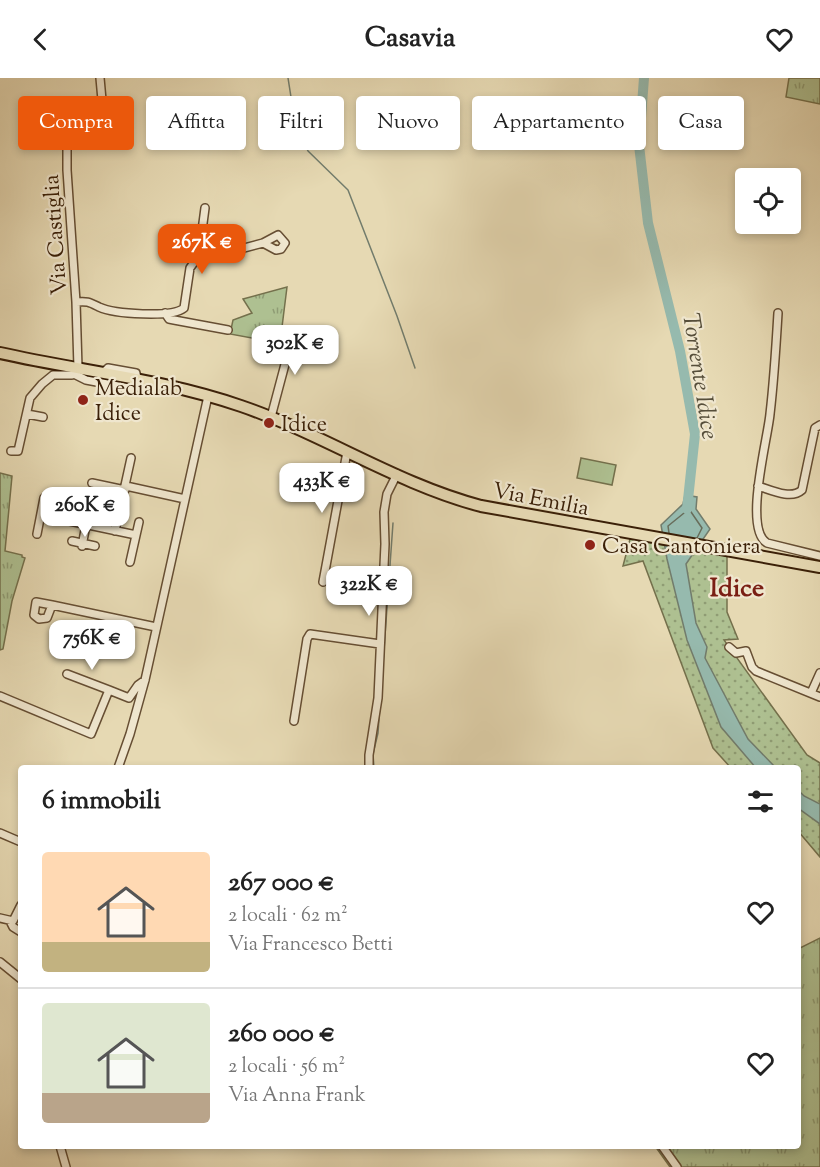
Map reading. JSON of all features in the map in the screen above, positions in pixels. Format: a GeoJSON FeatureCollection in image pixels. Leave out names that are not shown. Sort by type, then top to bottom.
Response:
{"type":"FeatureCollection","features":[{"type":"Feature","properties":{"kind":"main road","name":"Via Emilia"},"geometry":{"type":"LineString","coordinates":[[0,353],[76,371],[141,380],[208,396],[271,417],[446,496],[481,506],[729,551],[818,561]]}},
{"type":"Feature","properties":{"kind":"street","name":"Via Castiglia"},"geometry":{"type":"LineString","coordinates":[[76,371],[76,302],[67,144],[72,134],[95,120],[102,100],[100,78]]}},
{"type":"Feature","properties":{"kind":"street"},"geometry":{"type":"LineString","coordinates":[[198,261],[205,208]]}},
{"type":"Feature","properties":{"kind":"street"},"geometry":{"type":"LineString","coordinates":[[76,302],[90,301],[98,307],[136,314],[177,313],[184,308],[191,264],[263,243]]}},
{"type":"Feature","properties":{"kind":"street"},"geometry":{"type":"LineString","coordinates":[[165,313],[174,320],[228,330]]}},
{"type":"Feature","properties":{"kind":"street","name":"Via Emilia"},"geometry":{"type":"LineString","coordinates":[[778,313],[770,417],[758,486],[758,528],[762,540],[818,561]]}},
{"type":"Feature","properties":{"kind":"street"},"geometry":{"type":"LineString","coordinates":[[271,417],[288,353]]}},
{"type":"Feature","properties":{"kind":"street"},"geometry":{"type":"LineString","coordinates":[[11,451],[18,451],[32,394],[50,377],[48,368],[43,362]]}},
{"type":"Feature","properties":{"kind":"street","name":"Via Emilia"},"geometry":{"type":"LineString","coordinates":[[50,377],[76,371],[86,380],[134,389],[141,380]]}},
{"type":"Feature","properties":{"kind":"street"},"geometry":{"type":"LineString","coordinates":[[119,765],[145,680],[208,396]]}},
{"type":"Feature","properties":{"kind":"street"},"geometry":{"type":"LineString","coordinates":[[27,414],[43,417]]}},
{"type":"Feature","properties":{"kind":"street"},"geometry":{"type":"LineString","coordinates":[[758,486],[791,495],[799,494],[802,490],[815,428],[820,425]]}},
{"type":"Feature","properties":{"kind":"street"},"geometry":{"type":"LineString","coordinates":[[323,582],[347,452]]}},
{"type":"Feature","properties":{"kind":"street"},"geometry":{"type":"LineString","coordinates":[[115,531],[131,459]]}},
{"type":"Feature","properties":{"kind":"street"},"geometry":{"type":"LineString","coordinates":[[369,765],[376,715],[386,544],[384,512],[387,494],[397,474]]}},
{"type":"Feature","properties":{"kind":"street"},"geometry":{"type":"LineString","coordinates":[[92,483],[185,499]]}},
{"type":"Feature","properties":{"kind":"street"},"geometry":{"type":"LineString","coordinates":[[37,534],[44,498]]}},
{"type":"Feature","properties":{"kind":"street"},"geometry":{"type":"LineString","coordinates":[[41,515],[136,536]]}},
{"type":"Feature","properties":{"kind":"street"},"geometry":{"type":"LineString","coordinates":[[130,562],[139,522]]}},
{"type":"Feature","properties":{"kind":"street"},"geometry":{"type":"LineString","coordinates":[[82,545],[86,525]]}},
{"type":"Feature","properties":{"kind":"street"},"geometry":{"type":"LineString","coordinates":[[72,541],[95,546]]}},
{"type":"Feature","properties":{"kind":"street"},"geometry":{"type":"LineString","coordinates":[[52,605],[156,627]]}},
{"type":"Feature","properties":{"kind":"street"},"geometry":{"type":"LineString","coordinates":[[294,721],[307,639],[310,634],[380,644]]}},
{"type":"Feature","properties":{"kind":"street"},"geometry":{"type":"LineString","coordinates":[[729,647],[736,653],[746,651],[756,671],[820,696]]}},
{"type":"Feature","properties":{"kind":"street"},"geometry":{"type":"LineString","coordinates":[[811,693],[820,673]]}},
{"type":"Feature","properties":{"kind":"street"},"geometry":{"type":"LineString","coordinates":[[67,674],[129,698],[138,685],[145,680]]}},
{"type":"Feature","properties":{"kind":"street"},"geometry":{"type":"LineString","coordinates":[[0,696],[91,734],[109,690]]}},
{"type":"Feature","properties":{"kind":"street"},"geometry":{"type":"LineString","coordinates":[[0,833],[18,841]]}},
{"type":"Feature","properties":{"kind":"street"},"geometry":{"type":"LineString","coordinates":[[0,918],[10,921],[15,919],[18,912]]}},
{"type":"Feature","properties":{"kind":"street"},"geometry":{"type":"LineString","coordinates":[[10,921],[18,930]]}},
{"type":"Feature","properties":{"kind":"street"},"geometry":{"type":"LineString","coordinates":[[0,962],[18,977]]}},
{"type":"Feature","properties":{"kind":"street"},"geometry":{"type":"LineString","coordinates":[[61,1149],[66,1167]]}},
{"type":"Feature","properties":{"kind":"street"},"geometry":{"type":"LineString","coordinates":[[664,1149],[677,1167]]}},
{"type":"Feature","properties":{"kind":"green space"},"geometry":{"type":"Polygon","coordinates":[[[789,78],[820,78],[820,104],[786,97],[789,78]]]}},
{"type":"Feature","properties":{"kind":"green space"},"geometry":{"type":"Polygon","coordinates":[[[287,287],[280,343],[230,334],[233,320],[252,313],[243,299],[287,287]]]}},
{"type":"Feature","properties":{"kind":"green space"},"geometry":{"type":"Polygon","coordinates":[[[581,458],[616,465],[612,485],[577,478],[581,458]]]}},
{"type":"Feature","properties":{"kind":"green space"},"geometry":{"type":"Polygon","coordinates":[[[0,473],[12,476],[5,551],[22,555],[25,558],[12,601],[3,649],[0,650],[0,473]]]}},
{"type":"Feature","properties":{"kind":"green space"},"geometry":{"type":"Polygon","coordinates":[[[630,539],[727,556],[727,612],[738,639],[724,640],[807,755],[820,763],[820,857],[801,835],[801,765],[728,765],[713,748],[643,561],[623,566],[630,539]]]}},
{"type":"Feature","properties":{"kind":"green space"},"geometry":{"type":"Polygon","coordinates":[[[820,938],[820,1167],[670,1167],[657,1149],[801,1149],[801,948],[820,938]]]}},
{"type":"Feature","properties":{"kind":"water"},"geometry":{"type":"Polygon","coordinates":[[[685,495],[697,497],[696,509],[710,529],[686,564],[696,623],[707,647],[705,658],[748,739],[773,765],[753,765],[721,727],[687,640],[661,525],[683,504],[685,495]]]}},
{"type":"Feature","properties":{"kind":"water"},"geometry":{"type":"Polygon","coordinates":[[[801,793],[820,804],[820,824],[801,810],[801,793]]]}},
{"type":"Feature","properties":{"kind":"waterway"},"geometry":{"type":"LineString","coordinates":[[288,78],[296,129],[308,151],[348,190],[415,368]]}},
{"type":"Feature","properties":{"kind":"waterway","name":"Torrente Idice"},"geometry":{"type":"LineString","coordinates":[[644,78],[639,145],[648,223],[680,351],[695,434],[687,509]]}},
{"type":"Feature","properties":{"kind":"waterway"},"geometry":{"type":"LineString","coordinates":[[382,678],[393,523]]}},
{"type":"Feature","properties":{"kind":"waterway"},"geometry":{"type":"LineString","coordinates":[[374,765],[373,754],[378,733],[380,704]]}},
{"type":"Feature","properties":{"kind":"waterway"},"geometry":{"type":"LineString","coordinates":[[659,1149],[667,1159]]}},
{"type":"Feature","properties":{"kind":"place","name":"Medialab Idice"},"geometry":{"type":"Point","coordinates":[83,400]}},
{"type":"Feature","properties":{"kind":"place","name":"Idice"},"geometry":{"type":"Point","coordinates":[269,423]}},
{"type":"Feature","properties":{"kind":"place","name":"Casa Cantoniera"},"geometry":{"type":"Point","coordinates":[590,545]}},
{"type":"Feature","properties":{"kind":"district","name":"Idice"},"geometry":{"type":"Point","coordinates":[737,587]}}]}
